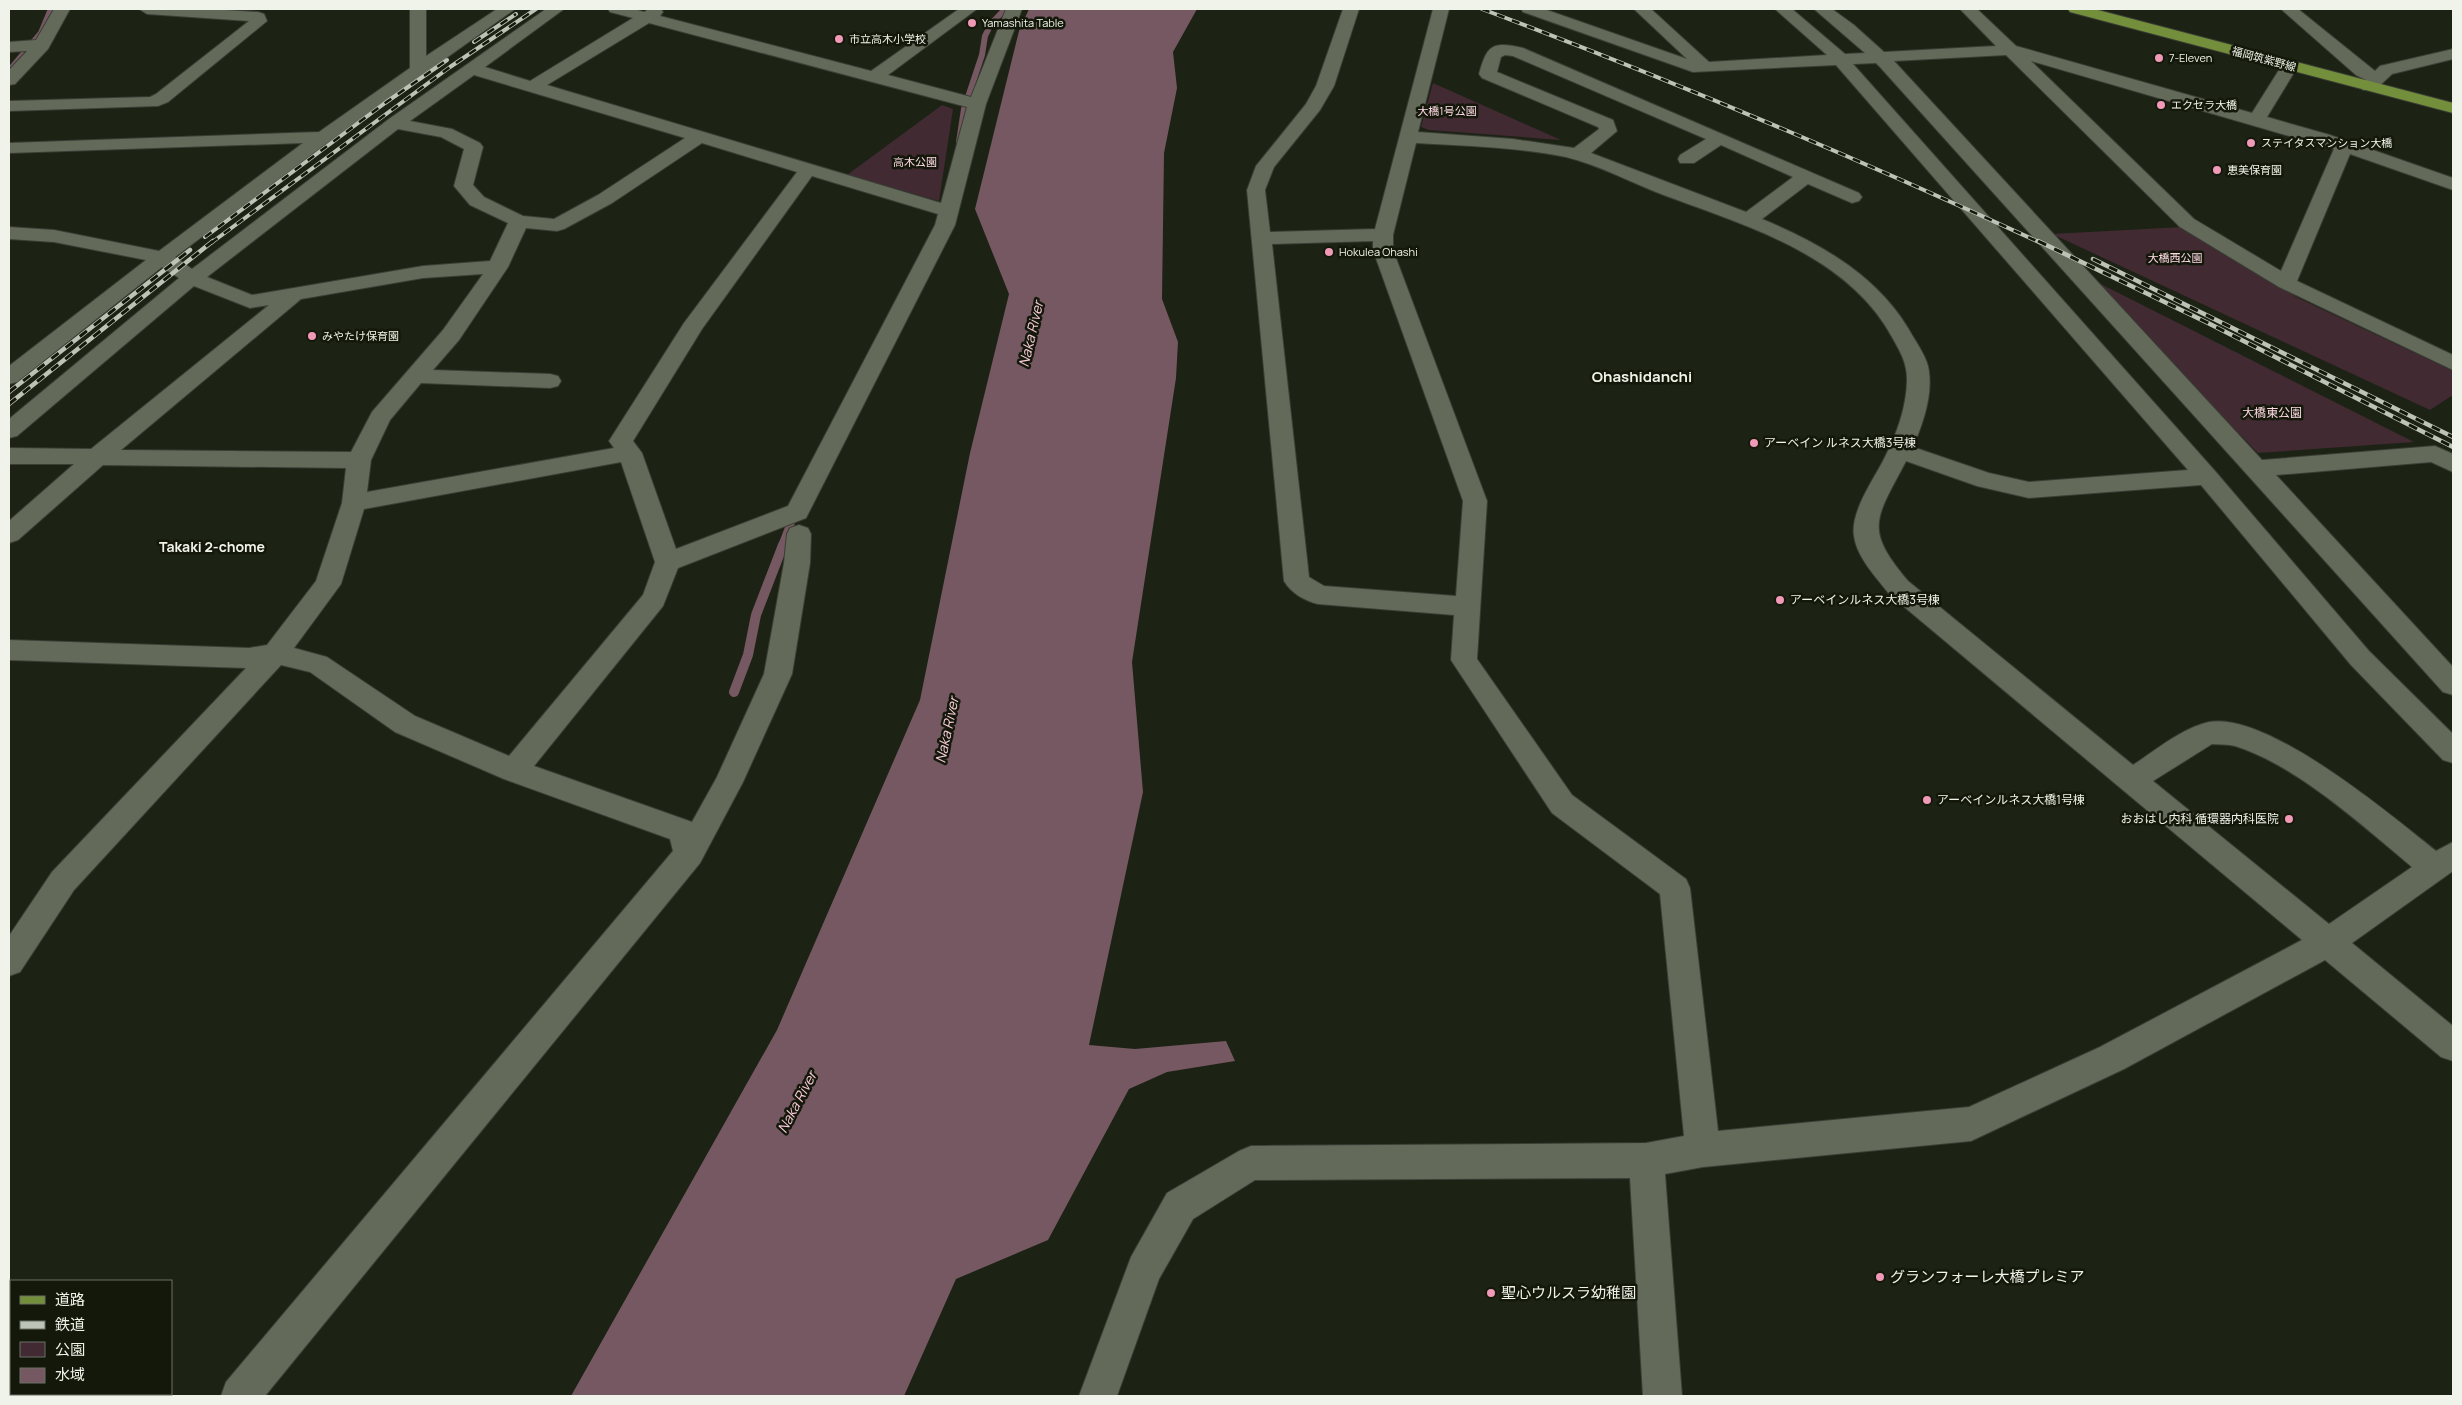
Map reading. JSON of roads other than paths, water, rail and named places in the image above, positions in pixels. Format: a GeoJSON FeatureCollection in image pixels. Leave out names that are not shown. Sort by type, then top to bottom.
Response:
{"type":"FeatureCollection","features":[{"type":"Feature","properties":{"kind":"main road","name":"福岡筑紫野線"},"geometry":{"type":"LineString","coordinates":[[2076,9],[2290,66],[2374,82],[2453,108]]}},
{"type":"Feature","properties":{"kind":"street"},"geometry":{"type":"LineString","coordinates":[[9,80],[39,45],[62,9]]}},
{"type":"Feature","properties":{"kind":"street"},"geometry":{"type":"LineString","coordinates":[[9,106],[152,102],[162,98],[259,22],[258,17],[147,9]]}},
{"type":"Feature","properties":{"kind":"street"},"geometry":{"type":"LineString","coordinates":[[418,9],[418,70]]}},
{"type":"Feature","properties":{"kind":"street"},"geometry":{"type":"LineString","coordinates":[[9,377],[161,257],[418,70],[507,9]]}},
{"type":"Feature","properties":{"kind":"street"},"geometry":{"type":"LineString","coordinates":[[9,431],[192,278],[395,123],[470,68],[556,9]]}},
{"type":"Feature","properties":{"kind":"street"},"geometry":{"type":"LineString","coordinates":[[616,9],[654,13],[977,104]]}},
{"type":"Feature","properties":{"kind":"street"},"geometry":{"type":"LineString","coordinates":[[668,562],[797,512],[945,225],[1001,14],[969,9],[874,76]]}},
{"type":"Feature","properties":{"kind":"street"},"geometry":{"type":"LineString","coordinates":[[1351,9],[1325,86],[1314,106],[1265,166],[1256,190],[1297,580],[1318,595],[1469,607]]}},
{"type":"Feature","properties":{"kind":"street"},"geometry":{"type":"LineString","coordinates":[[1441,9],[1383,235],[1383,250],[1475,501],[1464,660],[1562,804],[1675,888],[1703,1150]]}},
{"type":"Feature","properties":{"kind":"street"},"geometry":{"type":"LineString","coordinates":[[1529,9],[1694,67],[2010,50],[2344,146],[2453,184]]}},
{"type":"Feature","properties":{"kind":"street"},"geometry":{"type":"LineString","coordinates":[[1642,9],[1705,67]]}},
{"type":"Feature","properties":{"kind":"street"},"geometry":{"type":"LineString","coordinates":[[1783,9],[1831,49],[2208,477],[2360,658],[2453,752]]}},
{"type":"Feature","properties":{"kind":"street"},"geometry":{"type":"LineString","coordinates":[[1822,9],[1845,18],[2453,686]]}},
{"type":"Feature","properties":{"kind":"street"},"geometry":{"type":"LineString","coordinates":[[1968,9],[2188,223],[2286,283],[2453,363]]}},
{"type":"Feature","properties":{"kind":"street"},"geometry":{"type":"LineString","coordinates":[[2289,9],[2374,82],[2386,70],[2453,54]]}},
{"type":"Feature","properties":{"kind":"street"},"geometry":{"type":"LineString","coordinates":[[532,87],[654,13]]}},
{"type":"Feature","properties":{"kind":"street"},"geometry":{"type":"LineString","coordinates":[[14,46],[39,45]]}},
{"type":"Feature","properties":{"kind":"street"},"geometry":{"type":"LineString","coordinates":[[1577,155],[1608,131],[1607,124],[1488,74],[1493,54],[1503,50],[1517,52],[1720,138],[1852,197]]}},
{"type":"Feature","properties":{"kind":"street"},"geometry":{"type":"LineString","coordinates":[[2431,60],[2453,68]]}},
{"type":"Feature","properties":{"kind":"street"},"geometry":{"type":"LineString","coordinates":[[2257,120],[2290,66]]}},
{"type":"Feature","properties":{"kind":"street"},"geometry":{"type":"LineString","coordinates":[[470,68],[948,211]]}},
{"type":"Feature","properties":{"kind":"street"},"geometry":{"type":"LineString","coordinates":[[395,123],[446,133],[474,147],[463,186],[477,201],[520,221],[557,225],[605,199],[699,136]]}},
{"type":"Feature","properties":{"kind":"street"},"geometry":{"type":"LineString","coordinates":[[9,148],[326,137]]}},
{"type":"Feature","properties":{"kind":"street"},"geometry":{"type":"LineString","coordinates":[[1407,137],[1515,144],[1577,155],[1748,220],[1788,238],[1828,261],[1860,283],[1886,309],[1903,333],[1917,367],[1916,408],[1900,451],[1869,514],[1865,534],[1876,560],[1899,588],[2453,1046]]}},
{"type":"Feature","properties":{"kind":"street"},"geometry":{"type":"LineString","coordinates":[[1688,158],[1720,138]]}},
{"type":"Feature","properties":{"kind":"street"},"geometry":{"type":"LineString","coordinates":[[2286,283],[2344,146]]}},
{"type":"Feature","properties":{"kind":"street"},"geometry":{"type":"LineString","coordinates":[[514,771],[654,599],[668,562],[630,453],[621,441],[692,328],[808,169]]}},
{"type":"Feature","properties":{"kind":"street"},"geometry":{"type":"LineString","coordinates":[[1748,220],[1805,177]]}},
{"type":"Feature","properties":{"kind":"street"},"geometry":{"type":"LineString","coordinates":[[9,962],[64,881],[276,654],[328,584],[354,503],[359,460],[380,417],[451,335],[498,267],[520,221]]}},
{"type":"Feature","properties":{"kind":"street"},"geometry":{"type":"LineString","coordinates":[[9,233],[54,236],[161,257],[192,278],[250,302],[423,272],[498,267]]}},
{"type":"Feature","properties":{"kind":"street"},"geometry":{"type":"LineString","coordinates":[[1261,238],[1383,235]]}},
{"type":"Feature","properties":{"kind":"street"},"geometry":{"type":"LineString","coordinates":[[9,534],[98,456],[293,296]]}},
{"type":"Feature","properties":{"kind":"street"},"geometry":{"type":"LineString","coordinates":[[416,376],[550,381]]}},
{"type":"Feature","properties":{"kind":"street"},"geometry":{"type":"LineString","coordinates":[[2254,468],[2444,459],[2453,440]]}},
{"type":"Feature","properties":{"kind":"street"},"geometry":{"type":"LineString","coordinates":[[1900,451],[1985,480],[2029,490],[2208,477]]}},
{"type":"Feature","properties":{"kind":"street"},"geometry":{"type":"LineString","coordinates":[[354,503],[630,453]]}},
{"type":"Feature","properties":{"kind":"street"},"geometry":{"type":"LineString","coordinates":[[9,456],[359,460]]}},
{"type":"Feature","properties":{"kind":"street"},"geometry":{"type":"LineString","coordinates":[[240,1396],[689,854],[730,782],[778,674],[797,563],[799,534]]}},
{"type":"Feature","properties":{"kind":"street"},"geometry":{"type":"LineString","coordinates":[[9,650],[249,658],[276,654],[318,664],[405,724],[514,771],[683,830],[689,854]]}},
{"type":"Feature","properties":{"kind":"street"},"geometry":{"type":"LineString","coordinates":[[1098,1396],[1144,1270],[1180,1206],[1251,1163],[1646,1160],[1703,1150],[1971,1124],[2112,1058],[2328,942],[2444,861],[2330,785],[2262,743],[2227,731],[2208,733],[2132,780]]}},
{"type":"Feature","properties":{"kind":"street"},"geometry":{"type":"LineString","coordinates":[[1646,1160],[1662,1396]]}},
{"type":"Feature","properties":{"kind":"water","name":"Naka River"},"geometry":{"type":"Polygon","coordinates":[[[1029,9],[1197,9],[1173,52],[1177,88],[1164,153],[1162,299],[1178,342],[1176,378],[1132,662],[1143,792],[1089,1045],[1135,1049],[1226,1041],[1235,1061],[1167,1072],[1129,1089],[1048,1240],[956,1279],[904,1396],[571,1396],[777,1030],[920,700],[970,453],[1009,294],[975,209],[1019,31],[1029,9]]]}},
{"type":"Feature","properties":{"kind":"waterway"},"geometry":{"type":"LineString","coordinates":[[9,71],[41,33],[51,9]]}},
{"type":"Feature","properties":{"kind":"waterway"},"geometry":{"type":"LineString","coordinates":[[959,142],[964,109],[982,55],[985,36],[991,24],[1005,9]]}},
{"type":"Feature","properties":{"kind":"waterway"},"geometry":{"type":"LineString","coordinates":[[782,546],[795,512]]}},
{"type":"Feature","properties":{"kind":"waterway"},"geometry":{"type":"LineString","coordinates":[[734,692],[748,655],[756,615],[783,545]]}},
{"type":"Feature","properties":{"kind":"railway"},"geometry":{"type":"LineString","coordinates":[[211,243],[450,67],[536,9]]}},
{"type":"Feature","properties":{"kind":"railway"},"geometry":{"type":"LineString","coordinates":[[1482,9],[1763,121],[2041,243]]}},
{"type":"Feature","properties":{"kind":"railway"},"geometry":{"type":"LineString","coordinates":[[474,42],[516,14]]}},
{"type":"Feature","properties":{"kind":"railway"},"geometry":{"type":"LineString","coordinates":[[205,237],[385,103],[447,60]]}},
{"type":"Feature","properties":{"kind":"railway"},"geometry":{"type":"LineString","coordinates":[[9,404],[213,241]]}},
{"type":"Feature","properties":{"kind":"railway"},"geometry":{"type":"LineString","coordinates":[[2038,241],[2206,322],[2453,447]]}},
{"type":"Feature","properties":{"kind":"railway"},"geometry":{"type":"LineString","coordinates":[[9,392],[190,250]]}},
{"type":"Feature","properties":{"kind":"railway"},"geometry":{"type":"LineString","coordinates":[[2093,259],[2453,437]]}},
{"type":"Feature","properties":{"kind":"place","name":"Yamashita Table"},"geometry":{"type":"Point","coordinates":[972,23]}},
{"type":"Feature","properties":{"kind":"place","name":"市立高木小学校"},"geometry":{"type":"Point","coordinates":[839,39]}},
{"type":"Feature","properties":{"kind":"place","name":"7-Eleven"},"geometry":{"type":"Point","coordinates":[2159,58]}},
{"type":"Feature","properties":{"kind":"place","name":"エクセラ大橋"},"geometry":{"type":"Point","coordinates":[2161,105]}},
{"type":"Feature","properties":{"kind":"place","name":"ステイタスマンション大橋"},"geometry":{"type":"Point","coordinates":[2251,143]}},
{"type":"Feature","properties":{"kind":"place","name":"恵美保育園"},"geometry":{"type":"Point","coordinates":[2217,170]}},
{"type":"Feature","properties":{"kind":"place","name":"Hokulea Ohashi"},"geometry":{"type":"Point","coordinates":[1329,252]}},
{"type":"Feature","properties":{"kind":"place","name":"みやたけ保育園"},"geometry":{"type":"Point","coordinates":[312,336]}},
{"type":"Feature","properties":{"kind":"place","name":"アーベイン ルネス大橋3号棟"},"geometry":{"type":"Point","coordinates":[1754,443]}},
{"type":"Feature","properties":{"kind":"place","name":"アーベインルネス大橋3号棟"},"geometry":{"type":"Point","coordinates":[1780,600]}},
{"type":"Feature","properties":{"kind":"place","name":"アーベインルネス大橋1号棟"},"geometry":{"type":"Point","coordinates":[1927,800]}},
{"type":"Feature","properties":{"kind":"place","name":"おおはし内科 循環器内科医院"},"geometry":{"type":"Point","coordinates":[2289,819]}},
{"type":"Feature","properties":{"kind":"place","name":"グランフォーレ大橋プレミア"},"geometry":{"type":"Point","coordinates":[1880,1277]}},
{"type":"Feature","properties":{"kind":"place","name":"聖心ウルスラ幼稚園"},"geometry":{"type":"Point","coordinates":[1491,1293]}},
{"type":"Feature","properties":{"kind":"district","name":"Ohashidanchi"},"geometry":{"type":"Point","coordinates":[1642,377]}},
{"type":"Feature","properties":{"kind":"district","name":"Takaki 2-chome"},"geometry":{"type":"Point","coordinates":[212,547]}},
{"type":"Feature","properties":{"kind":"park label","name":"大橋1号公園"},"geometry":{"type":"Point","coordinates":[1447,111]}},
{"type":"Feature","properties":{"kind":"park label","name":"高木公園"},"geometry":{"type":"Point","coordinates":[915,162]}},
{"type":"Feature","properties":{"kind":"park label","name":"大橋西公園"},"geometry":{"type":"Point","coordinates":[2175,258]}},
{"type":"Feature","properties":{"kind":"park label","name":"大橋東公園"},"geometry":{"type":"Point","coordinates":[2272,413]}}]}
